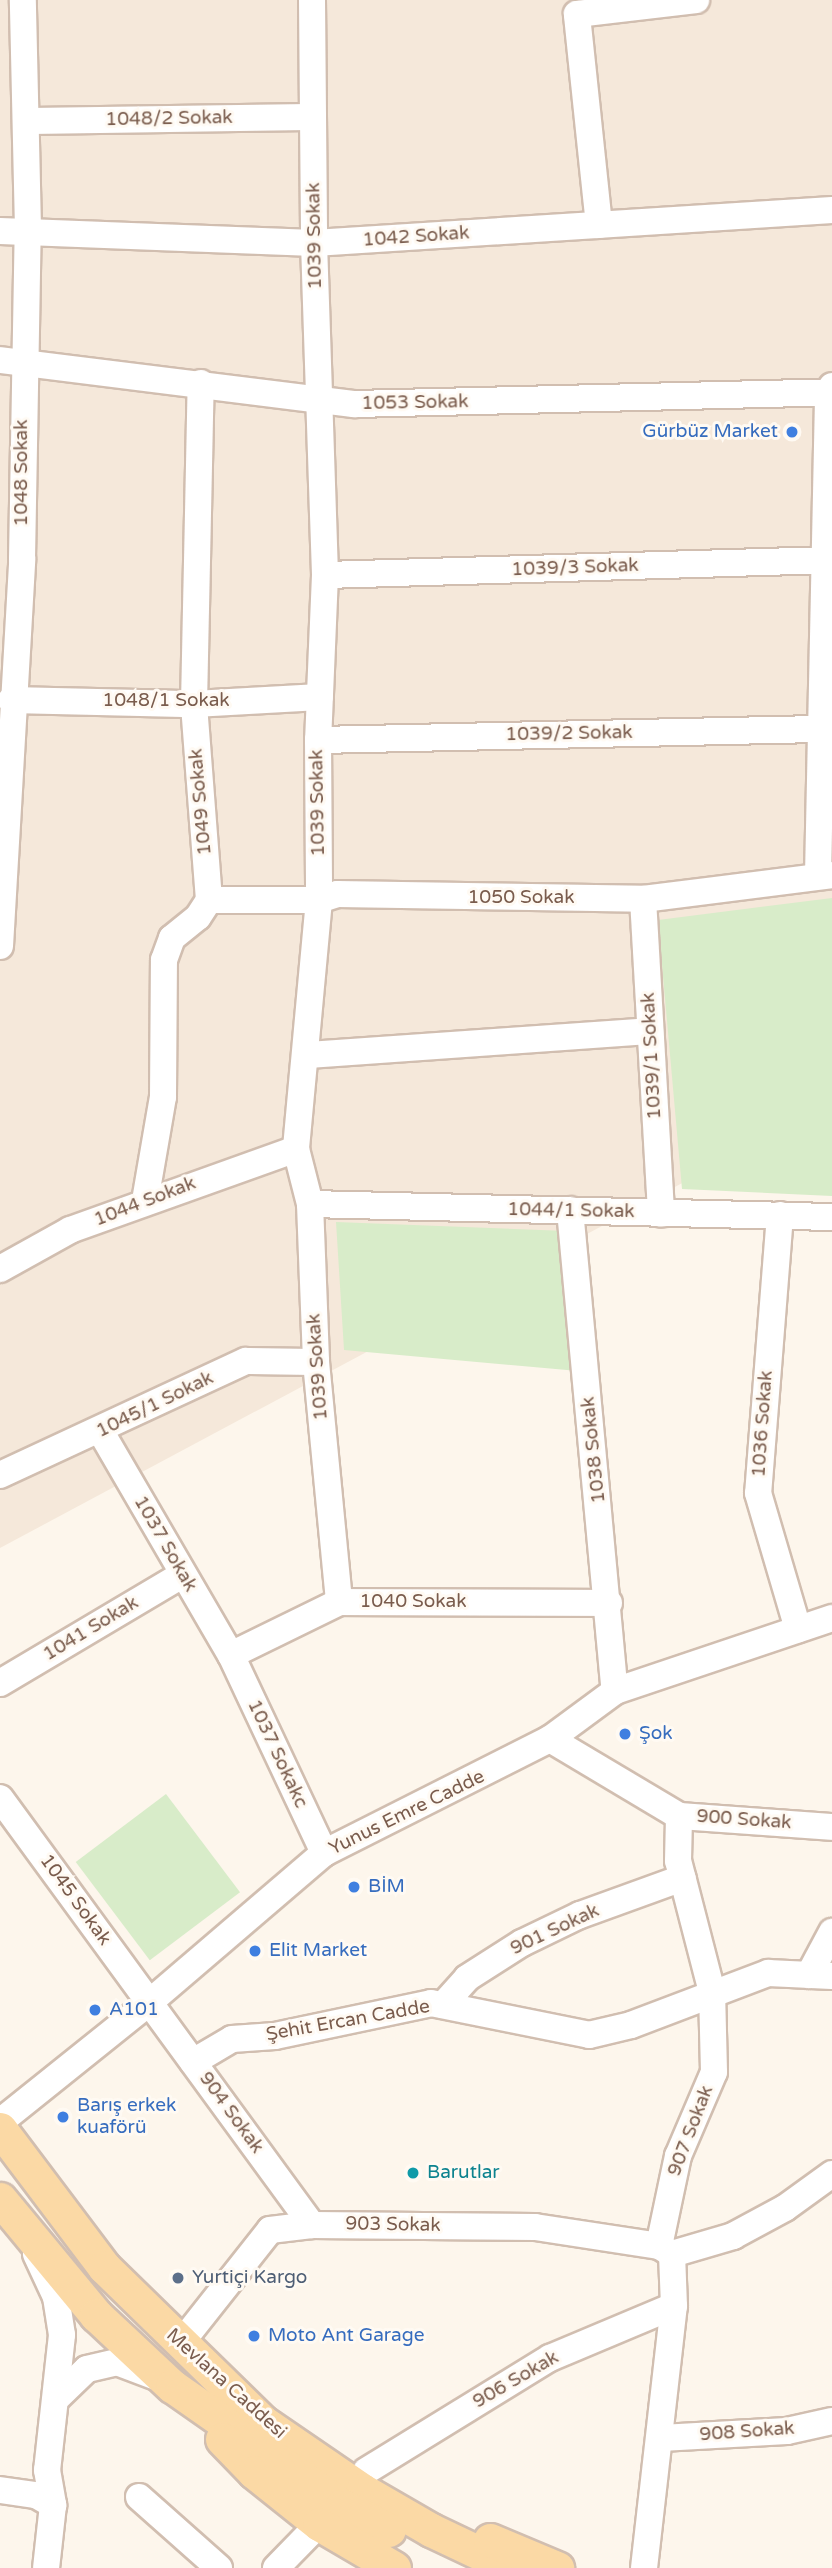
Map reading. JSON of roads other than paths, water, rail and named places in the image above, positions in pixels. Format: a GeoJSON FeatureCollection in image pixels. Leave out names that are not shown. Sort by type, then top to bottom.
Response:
{"type":"FeatureCollection","features":[{"type":"Feature","properties":{"kind":"main road","name":"Mevlana Caddesi"},"geometry":{"type":"LineString","coordinates":[[0,2129],[104,2267],[263,2421],[316,2462],[431,2530],[511,2568]]}},
{"type":"Feature","properties":{"kind":"main road","name":"Mevlana Caddesi"},"geometry":{"type":"LineString","coordinates":[[0,2199],[29,2240],[96,2315],[172,2386],[342,2505],[461,2568]]}},
{"type":"Feature","properties":{"kind":"main road"},"geometry":{"type":"LineString","coordinates":[[191,2354],[280,2407],[366,2470],[428,2509],[557,2568]]}},
{"type":"Feature","properties":{"kind":"main road"},"geometry":{"type":"LineString","coordinates":[[172,2386],[254,2472],[319,2524],[387,2566]]}},
{"type":"Feature","properties":{"kind":"street","name":"1048 Sokak"},"geometry":{"type":"LineString","coordinates":[[0,946],[5,773],[11,700],[8,632],[22,559],[11,360],[28,229],[23,0]]}},
{"type":"Feature","properties":{"kind":"street","name":"1039 Sokak"},"geometry":{"type":"LineString","coordinates":[[312,0],[314,243],[325,575],[318,740],[319,900],[307,1055],[296,1149],[310,1204],[316,1362],[339,1601]]}},
{"type":"Feature","properties":{"kind":"street"},"geometry":{"type":"LineString","coordinates":[[599,225],[577,14],[696,0]]}},
{"type":"Feature","properties":{"kind":"street","name":"1048/2 Sokak"},"geometry":{"type":"LineString","coordinates":[[26,121],[313,117]]}},
{"type":"Feature","properties":{"kind":"street","name":"1042 Sokak"},"geometry":{"type":"LineString","coordinates":[[0,231],[28,229],[314,243],[832,210]]}},
{"type":"Feature","properties":{"kind":"street","name":"1053 Sokak"},"geometry":{"type":"LineString","coordinates":[[11,360],[354,404],[831,391]]}},
{"type":"Feature","properties":{"kind":"street","name":"1049 Sokak"},"geometry":{"type":"LineString","coordinates":[[201,383],[194,704],[209,900]]}},
{"type":"Feature","properties":{"kind":"street"},"geometry":{"type":"LineString","coordinates":[[825,876],[820,729],[827,671],[824,561],[831,391]]}},
{"type":"Feature","properties":{"kind":"street","name":"1039/3 Sokak"},"geometry":{"type":"LineString","coordinates":[[325,575],[824,561]]}},
{"type":"Feature","properties":{"kind":"street","name":"1048/1 Sokak"},"geometry":{"type":"LineString","coordinates":[[11,700],[194,704],[320,697]]}},
{"type":"Feature","properties":{"kind":"street","name":"1039/2 Sokak"},"geometry":{"type":"LineString","coordinates":[[318,740],[820,729]]}},
{"type":"Feature","properties":{"kind":"street","name":"1050 Sokak"},"geometry":{"type":"LineString","coordinates":[[209,900],[319,900],[337,894],[643,899],[825,876]]}},
{"type":"Feature","properties":{"kind":"street","name":"1039/1 Sokak"},"geometry":{"type":"LineString","coordinates":[[643,899],[661,1213]]}},
{"type":"Feature","properties":{"kind":"street"},"geometry":{"type":"LineString","coordinates":[[145,1201],[163,1097],[164,960],[172,938],[198,917],[209,900]]}},
{"type":"Feature","properties":{"kind":"street"},"geometry":{"type":"LineString","coordinates":[[307,1055],[650,1031]]}},
{"type":"Feature","properties":{"kind":"street","name":"1044 Sokak"},"geometry":{"type":"LineString","coordinates":[[0,1269],[70,1230],[296,1149]]}},
{"type":"Feature","properties":{"kind":"street","name":"1044/1 Sokak"},"geometry":{"type":"LineString","coordinates":[[310,1204],[832,1217]]}},
{"type":"Feature","properties":{"kind":"street","name":"1038 Sokak"},"geometry":{"type":"LineString","coordinates":[[570,1210],[609,1603],[615,1691]]}},
{"type":"Feature","properties":{"kind":"street","name":"1036 Sokak"},"geometry":{"type":"LineString","coordinates":[[780,1215],[758,1493],[798,1629]]}},
{"type":"Feature","properties":{"kind":"street","name":"1045/1 Sokak"},"geometry":{"type":"LineString","coordinates":[[0,1475],[102,1432],[246,1361],[316,1362]]}},
{"type":"Feature","properties":{"kind":"street","name":"1037 Sokak"},"geometry":{"type":"LineString","coordinates":[[102,1432],[182,1575],[231,1655]]}},
{"type":"Feature","properties":{"kind":"street","name":"1041 Sokak"},"geometry":{"type":"LineString","coordinates":[[0,1683],[182,1575]]}},
{"type":"Feature","properties":{"kind":"street","name":"1040 Sokak"},"geometry":{"type":"LineString","coordinates":[[231,1655],[339,1601],[609,1603]]}},
{"type":"Feature","properties":{"kind":"street","name":"Yunus Emre Cadde"},"geometry":{"type":"LineString","coordinates":[[0,2122],[149,2002],[324,1853],[550,1739],[615,1691],[832,1618]]}},
{"type":"Feature","properties":{"kind":"street","name":"1037 Sokakc"},"geometry":{"type":"LineString","coordinates":[[231,1655],[324,1853]]}},
{"type":"Feature","properties":{"kind":"street","name":"900 Sokak"},"geometry":{"type":"LineString","coordinates":[[550,1739],[679,1816],[832,1827]]}},
{"type":"Feature","properties":{"kind":"street","name":"1045 Sokak"},"geometry":{"type":"LineString","coordinates":[[0,1798],[149,2002]]}},
{"type":"Feature","properties":{"kind":"street","name":"907 Sokak"},"geometry":{"type":"LineString","coordinates":[[644,2568],[661,2438],[674,2306],[666,2250],[678,2156],[714,2073],[712,1992],[682,1878],[679,1816]]}},
{"type":"Feature","properties":{"kind":"street","name":"901 Sokak"},"geometry":{"type":"LineString","coordinates":[[443,2005],[467,1978],[522,1943],[580,1914],[682,1878]]}},
{"type":"Feature","properties":{"kind":"street"},"geometry":{"type":"LineString","coordinates":[[820,1976],[832,1932]]}},
{"type":"Feature","properties":{"kind":"street","name":"Şehit Ercan Cadde"},"geometry":{"type":"LineString","coordinates":[[193,2062],[232,2039],[275,2036],[431,2003],[589,2035],[631,2025],[712,1992],[768,1973],[820,1976]]}},
{"type":"Feature","properties":{"kind":"street","name":"904 Sokak"},"geometry":{"type":"LineString","coordinates":[[149,2002],[312,2225]]}},
{"type":"Feature","properties":{"kind":"street","name":"903 Sokak"},"geometry":{"type":"LineString","coordinates":[[191,2354],[270,2230],[312,2225],[535,2227],[666,2250],[733,2236],[785,2207],[832,2174]]}},
{"type":"Feature","properties":{"kind":"street"},"geometry":{"type":"LineString","coordinates":[[29,2240],[56,2297],[62,2334],[58,2397],[47,2470],[53,2505],[46,2568]]}},
{"type":"Feature","properties":{"kind":"street","name":"906 Sokak"},"geometry":{"type":"LineString","coordinates":[[366,2470],[550,2358],[674,2306]]}},
{"type":"Feature","properties":{"kind":"street"},"geometry":{"type":"LineString","coordinates":[[58,2397],[87,2369],[117,2362],[172,2386]]}},
{"type":"Feature","properties":{"kind":"street","name":"908 Sokak"},"geometry":{"type":"LineString","coordinates":[[661,2438],[787,2431],[832,2421]]}},
{"type":"Feature","properties":{"kind":"street"},"geometry":{"type":"LineString","coordinates":[[0,2490],[36,2495],[53,2505]]}},
{"type":"Feature","properties":{"kind":"street"},"geometry":{"type":"LineString","coordinates":[[139,2497],[219,2568]]}},
{"type":"Feature","properties":{"kind":"street"},"geometry":{"type":"LineString","coordinates":[[276,2568],[319,2524]]}},
{"type":"Feature","properties":{"kind":"place","name":"Gürbüz Market"},"geometry":{"type":"Point","coordinates":[792,432]}},
{"type":"Feature","properties":{"kind":"place","name":"Şok"},"geometry":{"type":"Point","coordinates":[625,1734]}},
{"type":"Feature","properties":{"kind":"place","name":"BİM"},"geometry":{"type":"Point","coordinates":[354,1887]}},
{"type":"Feature","properties":{"kind":"place","name":"Elit Market"},"geometry":{"type":"Point","coordinates":[255,1951]}},
{"type":"Feature","properties":{"kind":"place","name":"A101"},"geometry":{"type":"Point","coordinates":[95,2010]}},
{"type":"Feature","properties":{"kind":"place","name":"Barış erkek kuaförü"},"geometry":{"type":"Point","coordinates":[63,2117]}},
{"type":"Feature","properties":{"kind":"place","name":"Barutlar"},"geometry":{"type":"Point","coordinates":[413,2173]}},
{"type":"Feature","properties":{"kind":"place","name":"Yurtiçi Kargo"},"geometry":{"type":"Point","coordinates":[178,2278]}},
{"type":"Feature","properties":{"kind":"place","name":"Moto Ant Garage"},"geometry":{"type":"Point","coordinates":[254,2336]}}]}
